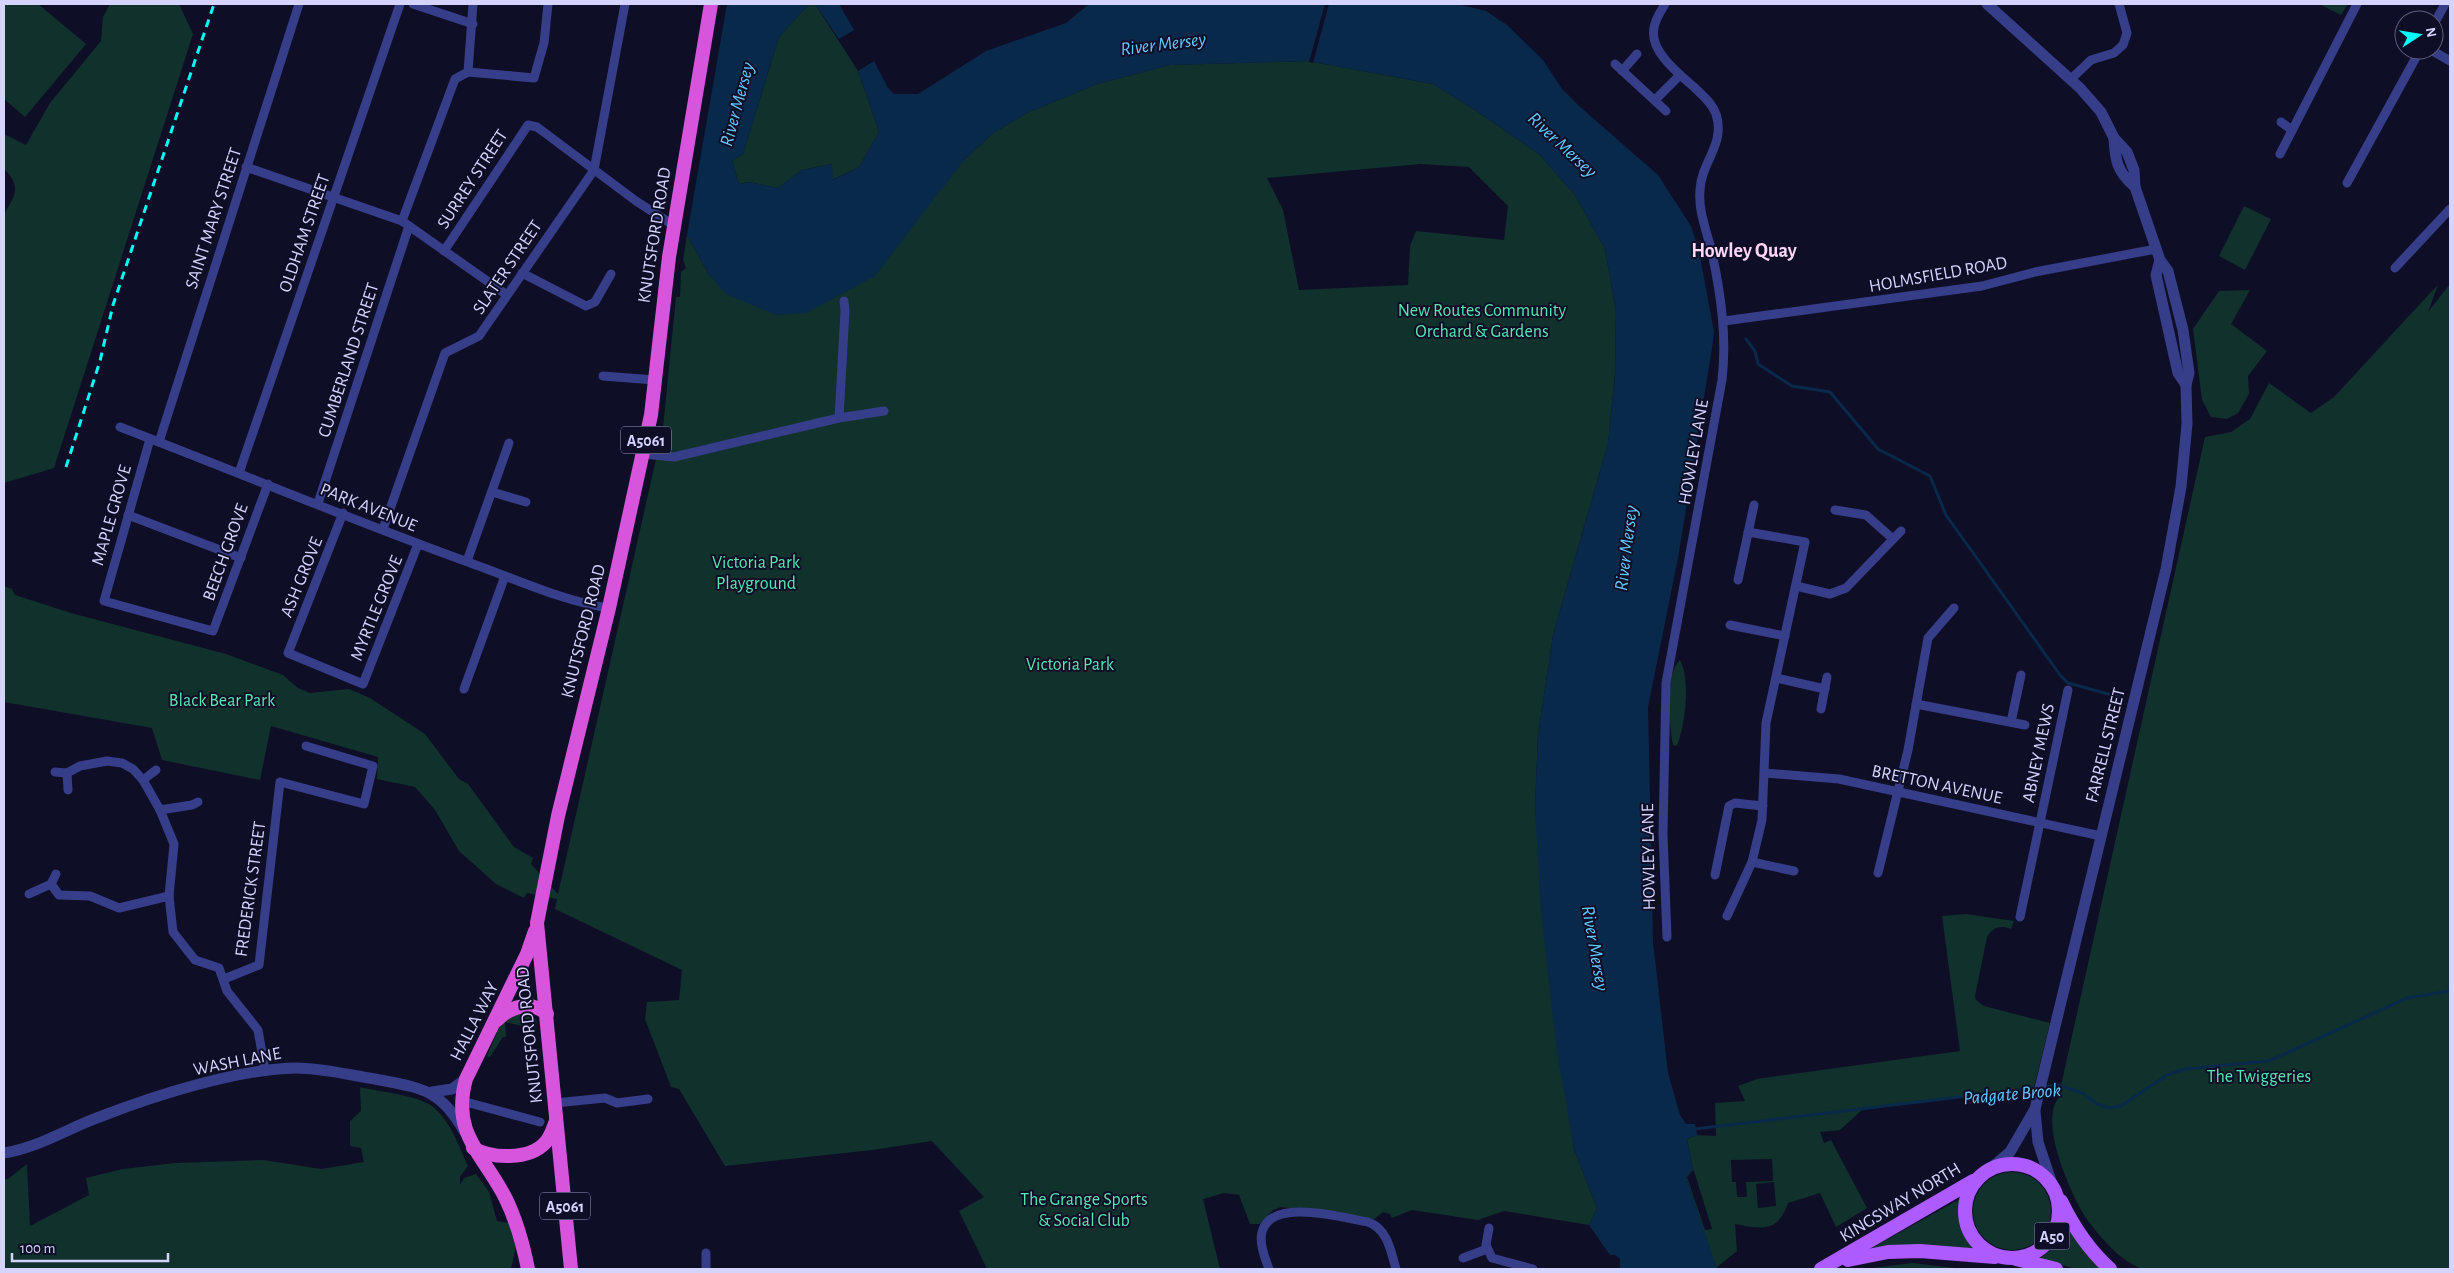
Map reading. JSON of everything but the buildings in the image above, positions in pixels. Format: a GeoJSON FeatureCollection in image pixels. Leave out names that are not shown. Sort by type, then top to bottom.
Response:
{"type":"FeatureCollection","features":[{"type":"Feature","properties":{"kind":"highway","name":"KNUTSFORD ROAD"},"geometry":{"type":"LineString","coordinates":[[571,1269],[537,923],[569,765],[609,608],[643,454],[655,380],[674,224],[711,4]]}},
{"type":"Feature","properties":{"kind":"highway","name":"HALLA WAY"},"geometry":{"type":"LineString","coordinates":[[462,1101],[466,1079],[527,954],[537,923]]}},
{"type":"Feature","properties":{"kind":"highway"},"geometry":{"type":"LineString","coordinates":[[496,1020],[509,1010],[520,1006],[534,1007],[547,1014]]}},
{"type":"Feature","properties":{"kind":"highway","name":"A5061"},"geometry":{"type":"LineString","coordinates":[[462,1101],[466,1135],[510,1208],[528,1269]]}},
{"type":"Feature","properties":{"kind":"highway","name":"A5061"},"geometry":{"type":"LineString","coordinates":[[474,1148],[495,1155],[525,1153],[545,1143],[556,1120]]}},
{"type":"Feature","properties":{"kind":"main road","name":"A50"},"geometry":{"type":"LineString","coordinates":[[2054,1189],[2060,1209],[2058,1224],[2052,1237],[2042,1248],[2029,1256],[2009,1258],[1989,1252],[1977,1243],[1967,1222],[1966,1200],[1972,1186],[1986,1171],[2011,1164],[2031,1167],[2043,1174],[2054,1189],[2076,1231],[2095,1256],[2110,1269]]}},
{"type":"Feature","properties":{"kind":"main road","name":"KINGSWAY NORTH"},"geometry":{"type":"LineString","coordinates":[[1821,1269],[1963,1188],[1986,1171]]}},
{"type":"Feature","properties":{"kind":"main road","name":"KINGSWAY NORTH"},"geometry":{"type":"LineString","coordinates":[[1838,1261],[1888,1252],[1920,1251],[2009,1258],[2056,1269]]}},
{"type":"Feature","properties":{"kind":"street","name":"SAINT MARY STREET"},"geometry":{"type":"LineString","coordinates":[[159,442],[299,4]]}},
{"type":"Feature","properties":{"kind":"street","name":"OLDHAM STREET"},"geometry":{"type":"LineString","coordinates":[[240,473],[400,4]]}},
{"type":"Feature","properties":{"kind":"street"},"geometry":{"type":"LineString","coordinates":[[413,4],[473,24]]}},
{"type":"Feature","properties":{"kind":"street"},"geometry":{"type":"LineString","coordinates":[[473,4],[468,72],[534,78],[544,43],[548,4]]}},
{"type":"Feature","properties":{"kind":"street","name":"SLATER STREET"},"geometry":{"type":"LineString","coordinates":[[383,528],[446,353],[479,336],[594,170],[625,4]]}},
{"type":"Feature","properties":{"kind":"street","name":"HOWLEY LANE"},"geometry":{"type":"LineString","coordinates":[[1664,4],[1654,28],[1653,38],[1657,48],[1680,75],[1708,100],[1715,111],[1720,125],[1714,152],[1703,173],[1700,197],[1701,216],[1712,252],[1724,321],[1722,380],[1666,683],[1662,834],[1667,937]]}},
{"type":"Feature","properties":{"kind":"street","name":"FARRELL STREET"},"geometry":{"type":"LineString","coordinates":[[1986,4],[2071,79],[2101,112],[2114,138],[2127,152],[2134,170],[2135,187],[2158,255],[2156,275],[2178,373],[2186,385],[2187,424],[2185,457],[2174,528],[2036,1106],[2010,1152],[1986,1171]]}},
{"type":"Feature","properties":{"kind":"street"},"geometry":{"type":"LineString","coordinates":[[2071,79],[2091,60],[2114,53],[2123,45],[2127,33],[2119,4]]}},
{"type":"Feature","properties":{"kind":"street"},"geometry":{"type":"LineString","coordinates":[[2280,154],[2357,4]]}},
{"type":"Feature","properties":{"kind":"street"},"geometry":{"type":"LineString","coordinates":[[1637,54],[1618,68],[1666,111]]}},
{"type":"Feature","properties":{"kind":"street"},"geometry":{"type":"LineString","coordinates":[[2347,183],[2415,60]]}},
{"type":"Feature","properties":{"kind":"street","name":"CUMBERLAND STREET"},"geometry":{"type":"LineString","coordinates":[[318,503],[405,224],[455,79],[468,72]]}},
{"type":"Feature","properties":{"kind":"street"},"geometry":{"type":"LineString","coordinates":[[1654,100],[1680,75]]}},
{"type":"Feature","properties":{"kind":"street"},"geometry":{"type":"LineString","coordinates":[[2280,122],[2292,130]]}},
{"type":"Feature","properties":{"kind":"street","name":"SURREY STREET"},"geometry":{"type":"LineString","coordinates":[[444,251],[528,125],[537,127],[594,170]]}},
{"type":"Feature","properties":{"kind":"street"},"geometry":{"type":"LineString","coordinates":[[246,167],[405,224],[507,295]]}},
{"type":"Feature","properties":{"kind":"street"},"geometry":{"type":"LineString","coordinates":[[594,170],[674,224]]}},
{"type":"Feature","properties":{"kind":"street"},"geometry":{"type":"LineString","coordinates":[[2395,268],[2450,209]]}},
{"type":"Feature","properties":{"kind":"street","name":"HOLMSFIELD ROAD"},"geometry":{"type":"LineString","coordinates":[[1724,321],[1982,286],[2035,272],[2158,255]]}},
{"type":"Feature","properties":{"kind":"street"},"geometry":{"type":"LineString","coordinates":[[522,273],[586,306],[595,302],[611,274]]}},
{"type":"Feature","properties":{"kind":"street"},"geometry":{"type":"LineString","coordinates":[[839,418],[844,301]]}},
{"type":"Feature","properties":{"kind":"street"},"geometry":{"type":"LineString","coordinates":[[603,376],[655,380]]}},
{"type":"Feature","properties":{"kind":"street"},"geometry":{"type":"LineString","coordinates":[[643,454],[674,457],[839,418],[884,411]]}},
{"type":"Feature","properties":{"kind":"street","name":"PARK AVENUE"},"geometry":{"type":"LineString","coordinates":[[120,427],[383,528],[418,544],[505,576],[587,603],[609,608]]}},
{"type":"Feature","properties":{"kind":"street","name":"MAPLE GROVE"},"geometry":{"type":"LineString","coordinates":[[150,438],[104,601],[213,631]]}},
{"type":"Feature","properties":{"kind":"street"},"geometry":{"type":"LineString","coordinates":[[467,561],[509,443]]}},
{"type":"Feature","properties":{"kind":"street","name":"BEECH GROVE"},"geometry":{"type":"LineString","coordinates":[[213,631],[268,484]]}},
{"type":"Feature","properties":{"kind":"street"},"geometry":{"type":"LineString","coordinates":[[492,492],[526,502]]}},
{"type":"Feature","properties":{"kind":"street"},"geometry":{"type":"LineString","coordinates":[[1738,580],[1754,505]]}},
{"type":"Feature","properties":{"kind":"street"},"geometry":{"type":"LineString","coordinates":[[1835,510],[1866,515],[1893,539]]}},
{"type":"Feature","properties":{"kind":"street","name":"ASH GROVE"},"geometry":{"type":"LineString","coordinates":[[343,513],[288,653],[363,684]]}},
{"type":"Feature","properties":{"kind":"street"},"geometry":{"type":"LineString","coordinates":[[128,515],[241,558]]}},
{"type":"Feature","properties":{"kind":"street"},"geometry":{"type":"LineString","coordinates":[[1796,586],[1830,594],[1846,588],[1901,531]]}},
{"type":"Feature","properties":{"kind":"street"},"geometry":{"type":"LineString","coordinates":[[1727,916],[1752,862],[1763,806],[1766,723],[1805,542],[1748,532]]}},
{"type":"Feature","properties":{"kind":"street","name":"MYRTLE GROVE"},"geometry":{"type":"LineString","coordinates":[[363,684],[418,544]]}},
{"type":"Feature","properties":{"kind":"street"},"geometry":{"type":"LineString","coordinates":[[464,689],[505,576]]}},
{"type":"Feature","properties":{"kind":"street"},"geometry":{"type":"LineString","coordinates":[[1878,873],[1898,792],[1928,638],[1954,608]]}},
{"type":"Feature","properties":{"kind":"street"},"geometry":{"type":"LineString","coordinates":[[1730,625],[1785,636]]}},
{"type":"Feature","properties":{"kind":"street"},"geometry":{"type":"LineString","coordinates":[[2011,722],[2021,675]]}},
{"type":"Feature","properties":{"kind":"street"},"geometry":{"type":"LineString","coordinates":[[1821,709],[1827,677]]}},
{"type":"Feature","properties":{"kind":"street"},"geometry":{"type":"LineString","coordinates":[[1776,678],[1824,689]]}},
{"type":"Feature","properties":{"kind":"street","name":"ABNEY MEWS"},"geometry":{"type":"LineString","coordinates":[[2020,917],[2068,690]]}},
{"type":"Feature","properties":{"kind":"street"},"geometry":{"type":"LineString","coordinates":[[1916,704],[2025,725]]}},
{"type":"Feature","properties":{"kind":"street","name":"FREDERICK STREET"},"geometry":{"type":"LineString","coordinates":[[224,979],[259,965],[280,782],[364,804],[373,766],[306,746]]}},
{"type":"Feature","properties":{"kind":"street"},"geometry":{"type":"LineString","coordinates":[[55,772],[67,773],[80,766],[107,760],[122,763],[132,769],[143,780],[160,810],[174,844],[169,896],[173,932],[196,960],[218,968],[224,979],[227,991],[258,1030],[265,1070]]}},
{"type":"Feature","properties":{"kind":"street"},"geometry":{"type":"LineString","coordinates":[[143,780],[156,770]]}},
{"type":"Feature","properties":{"kind":"street"},"geometry":{"type":"LineString","coordinates":[[67,773],[68,790]]}},
{"type":"Feature","properties":{"kind":"street","name":"BRETTON AVENUE"},"geometry":{"type":"LineString","coordinates":[[1764,773],[1838,779],[2101,836]]}},
{"type":"Feature","properties":{"kind":"street"},"geometry":{"type":"LineString","coordinates":[[160,810],[192,805],[198,802]]}},
{"type":"Feature","properties":{"kind":"street"},"geometry":{"type":"LineString","coordinates":[[1715,875],[1729,806],[1735,802],[1763,806]]}},
{"type":"Feature","properties":{"kind":"street"},"geometry":{"type":"LineString","coordinates":[[1752,862],[1794,871]]}},
{"type":"Feature","properties":{"kind":"street"},"geometry":{"type":"LineString","coordinates":[[29,894],[51,884],[56,874]]}},
{"type":"Feature","properties":{"kind":"street"},"geometry":{"type":"LineString","coordinates":[[51,884],[59,895],[90,896],[119,908],[169,896]]}},
{"type":"Feature","properties":{"kind":"street","name":"WASH LANE"},"geometry":{"type":"LineString","coordinates":[[4,1153],[42,1144],[100,1117],[139,1102],[265,1070],[299,1068],[336,1072],[432,1092]]}},
{"type":"Feature","properties":{"kind":"street","name":"HALLA WAY"},"geometry":{"type":"LineString","coordinates":[[432,1092],[452,1089],[466,1079]]}},
{"type":"Feature","properties":{"kind":"street"},"geometry":{"type":"LineString","coordinates":[[432,1092],[447,1106],[466,1135]]}},
{"type":"Feature","properties":{"kind":"street"},"geometry":{"type":"LineString","coordinates":[[555,1103],[605,1098],[617,1103],[648,1099]]}},
{"type":"Feature","properties":{"kind":"street"},"geometry":{"type":"LineString","coordinates":[[462,1101],[540,1122]]}},
{"type":"Feature","properties":{"kind":"street","name":"FARRELL STREET"},"geometry":{"type":"LineString","coordinates":[[2036,1106],[2038,1142],[2054,1189]]}},
{"type":"Feature","properties":{"kind":"street"},"geometry":{"type":"LineString","coordinates":[[1268,1269],[1262,1244],[1264,1227],[1276,1215],[1293,1211],[1368,1222],[1377,1226],[1389,1244],[1396,1269]]}},
{"type":"Feature","properties":{"kind":"street"},"geometry":{"type":"LineString","coordinates":[[1489,1228],[1487,1249],[1496,1260],[1533,1269]]}},
{"type":"Feature","properties":{"kind":"street"},"geometry":{"type":"LineString","coordinates":[[1463,1258],[1487,1249]]}},
{"type":"Feature","properties":{"kind":"street"},"geometry":{"type":"LineString","coordinates":[[706,1253],[706,1269]]}},
{"type":"Feature","properties":{"kind":"green space"},"geometry":{"type":"Polygon","coordinates":[[[4,4],[38,4],[86,44],[25,117],[4,99],[4,4]]]}},
{"type":"Feature","properties":{"kind":"green space"},"geometry":{"type":"Polygon","coordinates":[[[110,4],[179,4],[193,34],[54,468],[4,483],[4,214],[14,196],[15,186],[10,175],[4,169],[4,134],[26,145],[50,103],[101,41],[103,17],[110,4]]]}},
{"type":"Feature","properties":{"kind":"green space"},"geometry":{"type":"Polygon","coordinates":[[[809,4],[815,4],[858,71],[879,132],[859,167],[832,180],[832,164],[802,170],[778,188],[749,182],[739,184],[732,161],[743,154],[779,37],[809,4]]]}},
{"type":"Feature","properties":{"kind":"green space"},"geometry":{"type":"Polygon","coordinates":[[[2319,4],[2348,4],[2341,15],[2319,4]]]}},
{"type":"Feature","properties":{"kind":"green space","name":"Victoria Park"},"geometry":{"type":"Polygon","coordinates":[[[1308,61],[1433,84],[1475,110],[1540,155],[1575,195],[1605,249],[1616,311],[1615,374],[1608,443],[1553,635],[1538,735],[1535,808],[1574,1149],[1597,1208],[1589,1225],[1504,1211],[1478,1220],[1412,1210],[1392,1218],[1390,1214],[1383,1212],[1374,1219],[1281,1207],[1273,1210],[1260,1224],[1250,1224],[1239,1195],[1224,1193],[1203,1199],[1220,1269],[987,1269],[959,1211],[984,1197],[932,1141],[872,1150],[725,1166],[679,1089],[671,1087],[645,1019],[647,1002],[679,1000],[682,970],[555,909],[557,899],[527,893],[524,898],[496,884],[459,851],[435,810],[415,787],[377,779],[378,757],[271,726],[260,780],[162,760],[152,728],[4,702],[4,586],[12,589],[15,595],[71,613],[226,654],[283,675],[298,688],[310,693],[349,689],[370,698],[425,734],[459,779],[468,784],[514,847],[533,858],[531,864],[558,894],[663,428],[676,297],[680,297],[681,272],[686,268],[683,260],[687,235],[709,275],[964,160],[993,133],[1027,113],[1097,84],[1170,65],[1308,61]],[[1420,164],[1267,178],[1283,210],[1299,290],[1408,285],[1410,246],[1416,231],[1504,240],[1508,206],[1469,167],[1420,164]]]}},
{"type":"Feature","properties":{"kind":"green space"},"geometry":{"type":"Polygon","coordinates":[[[2244,206],[2271,219],[2245,270],[2219,256],[2244,206]]]}},
{"type":"Feature","properties":{"kind":"green space","name":"The Twiggeries"},"geometry":{"type":"Polygon","coordinates":[[[2450,284],[2450,1269],[2142,1269],[2118,1254],[2086,1218],[2059,1159],[2052,1124],[2053,1110],[2058,1099],[2205,437],[2231,432],[2250,419],[2269,383],[2311,413],[2334,397],[2438,285],[2428,312],[2450,284]]]}},
{"type":"Feature","properties":{"kind":"green space"},"geometry":{"type":"Polygon","coordinates":[[[2250,290],[2231,324],[2267,351],[2248,376],[2249,394],[2238,413],[2227,419],[2211,417],[2202,400],[2193,329],[2219,291],[2250,290]]]}},
{"type":"Feature","properties":{"kind":"green space"},"geometry":{"type":"Polygon","coordinates":[[[1680,660],[1685,679],[1686,703],[1677,746],[1673,745],[1669,700],[1672,676],[1675,666],[1680,660]]]}},
{"type":"Feature","properties":{"kind":"green space"},"geometry":{"type":"Polygon","coordinates":[[[1966,914],[2014,921],[2011,929],[1997,928],[1987,937],[1975,996],[1976,1000],[1984,1006],[2050,1023],[2034,1087],[1862,1110],[1840,1130],[1820,1132],[1824,1143],[1831,1140],[1867,1208],[1836,1227],[1820,1193],[1788,1203],[1779,1220],[1768,1227],[1735,1224],[1737,1251],[1716,1268],[1686,1177],[1693,1169],[1687,1139],[1697,1135],[1716,1136],[1715,1103],[1745,1101],[1738,1086],[1757,1079],[1960,1051],[1942,916],[1966,914]],[[1772,1159],[1731,1160],[1732,1182],[1736,1182],[1737,1197],[1747,1197],[1746,1182],[1773,1181],[1772,1159]],[[1693,1170],[1687,1177],[1705,1230],[1712,1229],[1693,1170]],[[1774,1182],[1756,1184],[1758,1208],[1776,1206],[1774,1182]]]}},
{"type":"Feature","properties":{"kind":"green space"},"geometry":{"type":"Polygon","coordinates":[[[514,1013],[533,1015],[537,1021],[535,1029],[505,1022],[506,1037],[503,1037],[490,1057],[487,1056],[500,1025],[514,1013]]]}},
{"type":"Feature","properties":{"kind":"green space"},"geometry":{"type":"Polygon","coordinates":[[[360,1087],[417,1099],[432,1106],[444,1118],[468,1166],[460,1177],[460,1185],[464,1178],[476,1174],[489,1192],[497,1221],[509,1223],[516,1247],[511,1269],[4,1269],[4,1179],[8,1179],[27,1164],[30,1226],[89,1195],[86,1178],[123,1169],[175,1163],[263,1160],[321,1169],[364,1162],[361,1148],[350,1146],[350,1121],[361,1111],[360,1087]]]}},
{"type":"Feature","properties":{"kind":"green space"},"geometry":{"type":"Polygon","coordinates":[[[2012,1172],[2027,1175],[2040,1183],[2048,1196],[2051,1211],[2048,1226],[2040,1239],[2027,1247],[2012,1250],[1997,1247],[1984,1239],[1976,1226],[1973,1211],[1976,1196],[1984,1183],[1997,1175],[2012,1172]]]}},
{"type":"Feature","properties":{"kind":"green space"},"geometry":{"type":"Polygon","coordinates":[[[1960,1199],[1962,1226],[1975,1250],[1868,1250],[1960,1199]]]}},
{"type":"Feature","properties":{"kind":"green space"},"geometry":{"type":"Polygon","coordinates":[[[2066,1224],[2086,1254],[2101,1269],[2076,1269],[2040,1259],[2052,1248],[2066,1224]]]}},
{"type":"Feature","properties":{"kind":"green space"},"geometry":{"type":"Polygon","coordinates":[[[1912,1263],[1964,1269],[1865,1269],[1912,1263]]]}},
{"type":"Feature","properties":{"kind":"water","name":"River Mersey"},"geometry":{"type":"Polygon","coordinates":[[[727,4],[809,4],[779,37],[743,154],[732,161],[739,184],[749,182],[778,188],[802,170],[832,164],[833,180],[859,167],[879,132],[858,71],[874,61],[888,88],[894,94],[918,94],[986,51],[1066,23],[1089,4],[1458,4],[1486,11],[1507,25],[1543,60],[1562,89],[1579,106],[1658,175],[1691,226],[1699,251],[1714,332],[1678,558],[1648,707],[1653,942],[1668,1073],[1680,1115],[1686,1124],[1695,1124],[1697,1135],[1687,1139],[1693,1169],[1686,1177],[1717,1269],[1620,1269],[1620,1259],[1615,1255],[1610,1255],[1589,1225],[1597,1208],[1574,1149],[1557,1052],[1541,913],[1535,808],[1538,735],[1553,635],[1608,443],[1615,374],[1616,311],[1605,249],[1575,195],[1540,155],[1475,110],[1433,84],[1308,61],[1170,65],[1097,84],[1027,113],[993,133],[964,160],[875,276],[806,313],[776,315],[726,294],[709,275],[687,235],[727,4]]]}},
{"type":"Feature","properties":{"kind":"water"},"geometry":{"type":"Polygon","coordinates":[[[815,4],[839,4],[854,30],[839,39],[815,4]]]}},
{"type":"Feature","properties":{"kind":"pier"},"geometry":{"type":"Polygon","coordinates":[[[1325,4],[1329,4],[1313,63],[1309,62],[1325,4]]]}},
{"type":"Feature","properties":{"kind":"waterway"},"geometry":{"type":"LineString","coordinates":[[1746,339],[1755,351],[1758,364],[1792,386],[1830,392],[1878,449],[1930,476],[1946,515],[2060,675],[2068,683],[2119,697]]}},
{"type":"Feature","properties":{"kind":"waterway","name":"Padgate Brook"},"geometry":{"type":"LineString","coordinates":[[1695,1129],[2059,1085],[2082,1093],[2097,1104],[2109,1108],[2121,1106],[2167,1075],[2185,1069],[2269,1061],[2407,998],[2450,991]]}},
{"type":"Feature","properties":{"kind":"railway"},"geometry":{"type":"LineString","coordinates":[[66,467],[100,361],[113,305],[214,4]]}},
{"type":"Feature","properties":{"kind":"district","name":"Howley Quay"},"geometry":{"type":"Point","coordinates":[1744,250]}},
{"type":"Feature","properties":{"kind":"park label","name":"New Routes Community Orchard & Gardens"},"geometry":{"type":"Point","coordinates":[1482,320]}},
{"type":"Feature","properties":{"kind":"park label","name":"Victoria Park Playground"},"geometry":{"type":"Point","coordinates":[756,572]}},
{"type":"Feature","properties":{"kind":"park label","name":"Black Bear Park"},"geometry":{"type":"Point","coordinates":[222,700]}},
{"type":"Feature","properties":{"kind":"park label","name":"The Grange Sports & Social Club"},"geometry":{"type":"Point","coordinates":[1084,1209]}}]}
